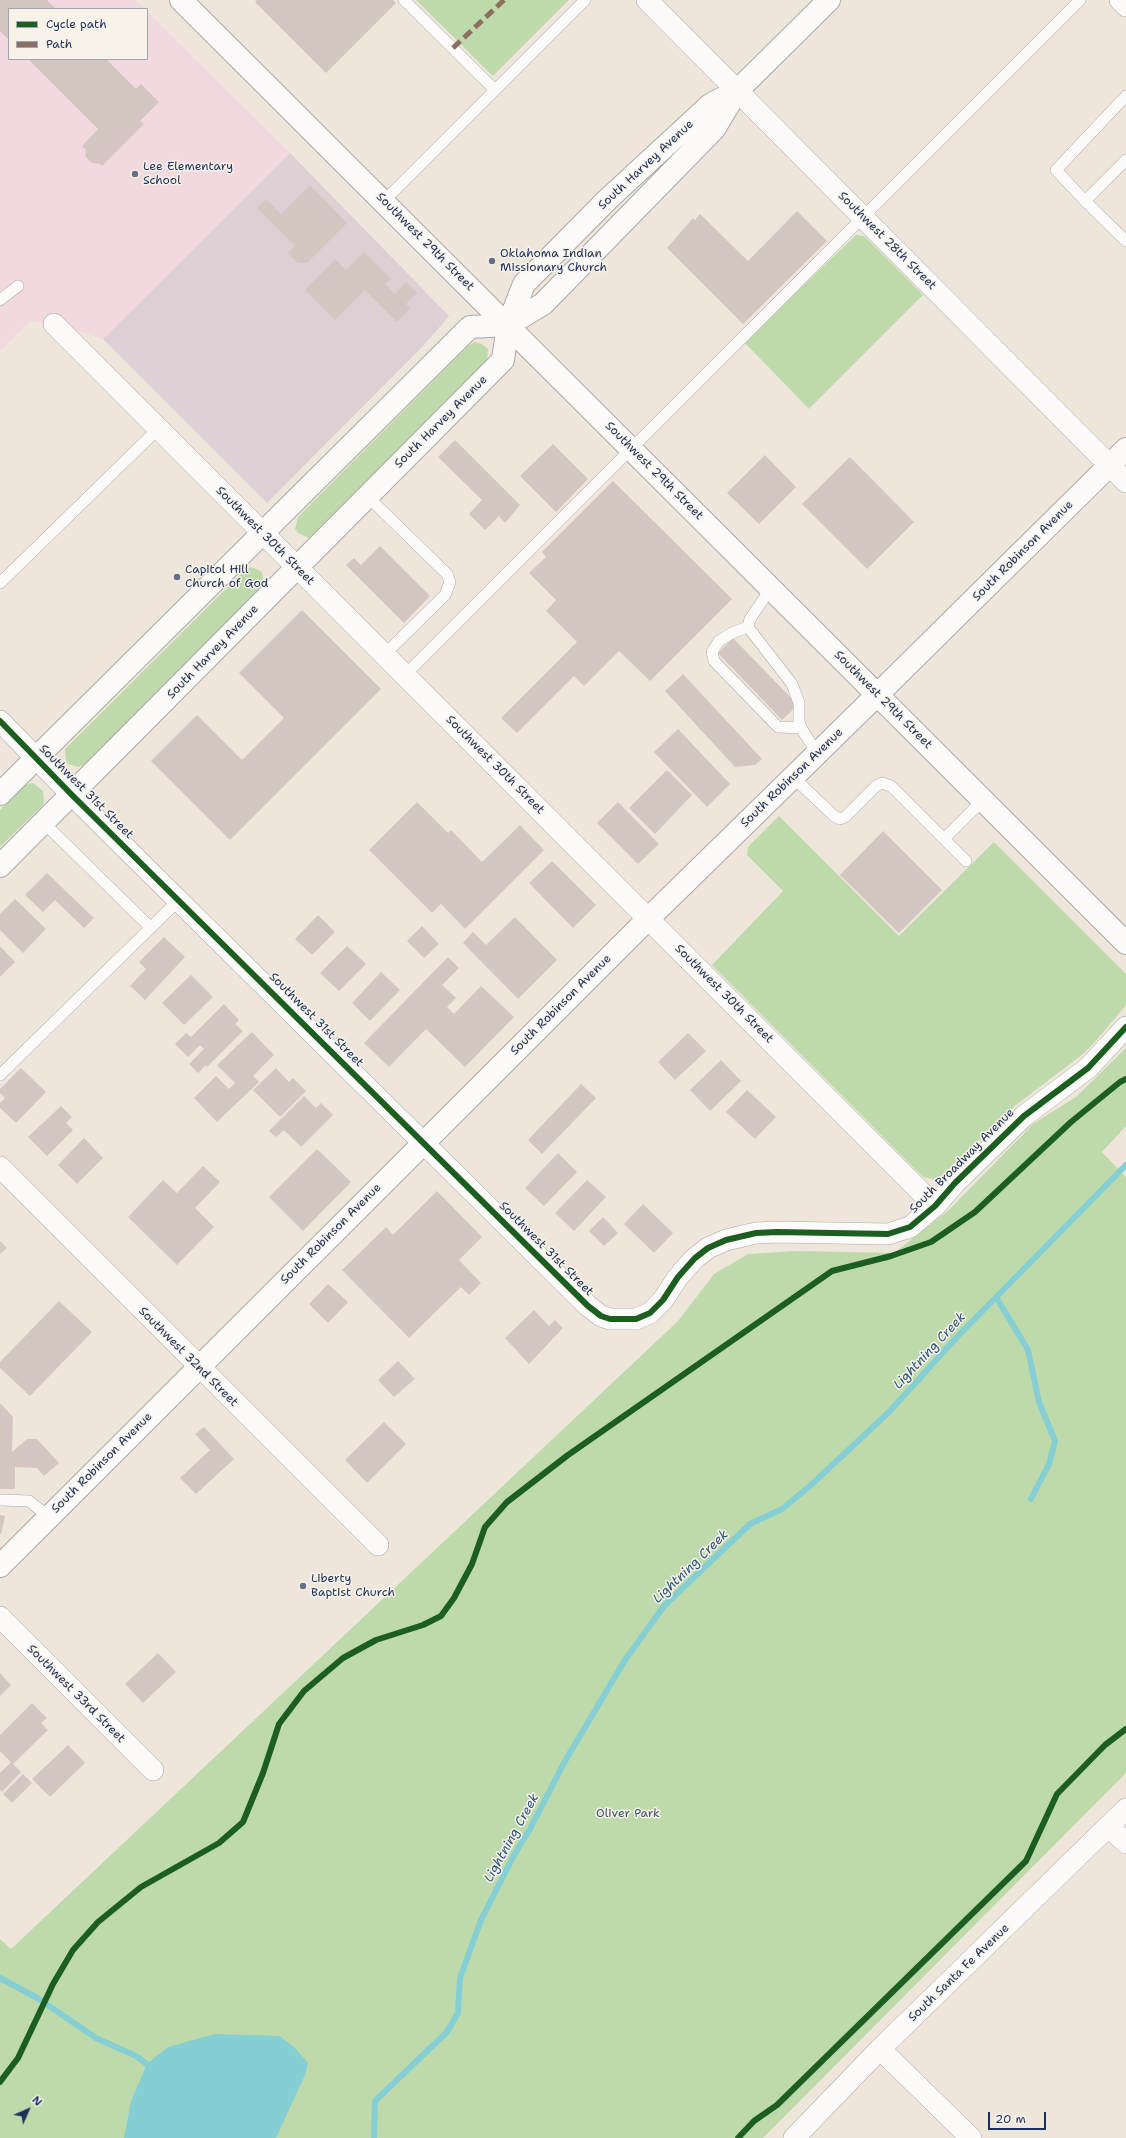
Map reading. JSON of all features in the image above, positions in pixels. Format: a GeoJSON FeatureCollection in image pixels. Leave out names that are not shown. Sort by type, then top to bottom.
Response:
{"type":"FeatureCollection","features":[{"type":"Feature","properties":{"kind":"street","name":"Southwest 28th Street"},"geometry":{"type":"LineString","coordinates":[[647,0],[1126,482]]}},
{"type":"Feature","properties":{"kind":"street","name":"South Harvey Avenue"},"geometry":{"type":"LineString","coordinates":[[0,866],[503,360],[508,325],[524,284],[608,200],[710,105],[738,90],[829,0]]}},
{"type":"Feature","properties":{"kind":"street"},"geometry":{"type":"LineString","coordinates":[[1120,0],[1126,6]]}},
{"type":"Feature","properties":{"kind":"street","name":"Southwest 29th Street"},"geometry":{"type":"LineString","coordinates":[[184,1],[1126,943]]}},
{"type":"Feature","properties":{"kind":"street","name":"Southwest 30th Street"},"geometry":{"type":"LineString","coordinates":[[54,324],[261,533],[936,1206]]}},
{"type":"Feature","properties":{"kind":"street"},"geometry":{"type":"LineString","coordinates":[[0,794],[470,327],[508,325]]}},
{"type":"Feature","properties":{"kind":"street","name":"South Robinson Avenue"},"geometry":{"type":"LineString","coordinates":[[0,1566],[423,1141],[1126,449]]}},
{"type":"Feature","properties":{"kind":"street","name":"Southwest 31st Street"},"geometry":{"type":"LineString","coordinates":[[0,721],[72,795],[588,1306],[601,1316],[624,1320]]}},
{"type":"Feature","properties":{"kind":"street","name":"South Broadway Avenue"},"geometry":{"type":"LineString","coordinates":[[624,1320],[636,1319],[650,1313],[663,1300],[678,1277],[695,1258],[708,1248],[726,1240],[756,1233],[777,1232],[888,1234],[910,1226],[936,1206],[955,1183],[1024,1116],[1088,1068],[1126,1027]]}},
{"type":"Feature","properties":{"kind":"street","name":"Southwest 32nd Street"},"geometry":{"type":"LineString","coordinates":[[0,1167],[378,1545]]}},
{"type":"Feature","properties":{"kind":"street","name":"Southwest 33rd Street"},"geometry":{"type":"LineString","coordinates":[[0,1618],[153,1770]]}},
{"type":"Feature","properties":{"kind":"street","name":"South Santa Fe Avenue"},"geometry":{"type":"LineString","coordinates":[[794,2138],[880,2049],[1126,1809]]}},
{"type":"Feature","properties":{"kind":"street"},"geometry":{"type":"LineString","coordinates":[[1109,1826],[1126,1843]]}},
{"type":"Feature","properties":{"kind":"street"},"geometry":{"type":"LineString","coordinates":[[880,2049],[971,2138]]}},
{"type":"Feature","properties":{"kind":"lane"},"geometry":{"type":"LineString","coordinates":[[404,0],[494,89]]}},
{"type":"Feature","properties":{"kind":"lane"},"geometry":{"type":"LineString","coordinates":[[384,201],[494,89],[585,0]]}},
{"type":"Feature","properties":{"kind":"lane"},"geometry":{"type":"LineString","coordinates":[[404,675],[1080,0]]}},
{"type":"Feature","properties":{"kind":"lane"},"geometry":{"type":"LineString","coordinates":[[1126,96],[1056,170],[1126,242]]}},
{"type":"Feature","properties":{"kind":"lane"},"geometry":{"type":"LineString","coordinates":[[1085,201],[1126,160]]}},
{"type":"Feature","properties":{"kind":"lane"},"geometry":{"type":"LineString","coordinates":[[0,300],[18,286]]}},
{"type":"Feature","properties":{"kind":"lane"},"geometry":{"type":"LineString","coordinates":[[0,583],[158,429]]}},
{"type":"Feature","properties":{"kind":"lane"},"geometry":{"type":"LineString","coordinates":[[367,496],[447,574],[450,582],[445,595],[384,655]]}},
{"type":"Feature","properties":{"kind":"lane"},"geometry":{"type":"LineString","coordinates":[[748,627],[750,619],[771,588]]}},
{"type":"Feature","properties":{"kind":"lane"},"geometry":{"type":"LineString","coordinates":[[748,627],[792,684],[799,703],[799,721],[801,728],[817,753]]}},
{"type":"Feature","properties":{"kind":"lane"},"geometry":{"type":"LineString","coordinates":[[748,627],[732,633],[719,641],[712,652],[714,661],[778,727],[801,728]]}},
{"type":"Feature","properties":{"kind":"lane"},"geometry":{"type":"LineString","coordinates":[[793,777],[834,816],[840,819],[845,817],[876,786],[882,783],[891,786],[966,861]]}},
{"type":"Feature","properties":{"kind":"lane"},"geometry":{"type":"LineString","coordinates":[[944,839],[983,800]]}},
{"type":"Feature","properties":{"kind":"lane"},"geometry":{"type":"LineString","coordinates":[[44,823],[151,928]]}},
{"type":"Feature","properties":{"kind":"lane"},"geometry":{"type":"LineString","coordinates":[[0,1075],[179,900]]}},
{"type":"Feature","properties":{"kind":"lane"},"geometry":{"type":"LineString","coordinates":[[0,1500],[28,1501],[49,1517]]}},
{"type":"Feature","properties":{"kind":"shaded area","name":"Lee Elementary School"},"geometry":{"type":"Polygon","coordinates":[[[0,0],[136,0],[144,8],[8,8],[8,60],[148,60],[148,12],[290,153],[103,339],[54,324],[30,321],[0,351],[0,0]]]}},
{"type":"Feature","properties":{"kind":"shaded area"},"geometry":{"type":"Polygon","coordinates":[[[290,153],[449,316],[423,346],[267,503],[103,339],[290,153]]]}},
{"type":"Feature","properties":{"kind":"green space"},"geometry":{"type":"Polygon","coordinates":[[[416,0],[569,0],[493,76],[416,0]]]}},
{"type":"Feature","properties":{"kind":"green space"},"geometry":{"type":"Polygon","coordinates":[[[856,235],[864,236],[923,295],[809,409],[744,342],[856,235]]]}},
{"type":"Feature","properties":{"kind":"green space"},"geometry":{"type":"Polygon","coordinates":[[[475,342],[482,344],[488,349],[487,363],[314,535],[309,538],[298,533],[295,529],[298,517],[469,345],[475,342]]]}},
{"type":"Feature","properties":{"kind":"green space"},"geometry":{"type":"Polygon","coordinates":[[[251,567],[261,571],[263,576],[262,587],[84,765],[78,767],[68,764],[65,749],[246,569],[251,567]]]}},
{"type":"Feature","properties":{"kind":"green space"},"geometry":{"type":"Polygon","coordinates":[[[33,783],[43,791],[44,804],[0,847],[0,810],[25,785],[33,783]]]}},
{"type":"Feature","properties":{"kind":"green space"},"geometry":{"type":"Polygon","coordinates":[[[779,816],[899,936],[994,842],[1126,974],[1126,1005],[1094,1043],[1083,1054],[1016,1105],[937,1180],[923,1177],[712,965],[783,891],[747,855],[748,847],[779,816]]]}},
{"type":"Feature","properties":{"kind":"green space","name":"Oliver Park"},"geometry":{"type":"Polygon","coordinates":[[[1126,1048],[1126,1126],[1102,1152],[1126,1177],[1126,1773],[763,2138],[0,2138],[0,1939],[11,1949],[678,1321],[714,1274],[748,1254],[796,1251],[894,1253],[949,1210],[1033,1124],[1076,1097],[1126,1048]]]}},
{"type":"Feature","properties":{"kind":"water"},"geometry":{"type":"Polygon","coordinates":[[[215,2034],[280,2036],[296,2049],[308,2063],[305,2075],[276,2138],[124,2138],[131,2101],[147,2064],[168,2047],[215,2034]]]}},
{"type":"Feature","properties":{"kind":"building"},"geometry":{"type":"Polygon","coordinates":[[[0,0],[47,0],[55,8],[8,8],[8,39],[0,31],[0,0]]]}},
{"type":"Feature","properties":{"kind":"building"},"geometry":{"type":"Polygon","coordinates":[[[257,0],[393,0],[396,3],[326,73],[255,2],[257,0]]]}},
{"type":"Feature","properties":{"kind":"building"},"geometry":{"type":"Polygon","coordinates":[[[29,60],[107,60],[136,89],[141,84],[159,102],[140,121],[144,124],[102,166],[100,164],[92,163],[85,156],[86,150],[82,146],[98,129],[29,60]]]}},
{"type":"Feature","properties":{"kind":"building"},"geometry":{"type":"Polygon","coordinates":[[[310,185],[347,223],[307,263],[298,263],[288,253],[295,246],[257,208],[266,199],[281,214],[310,185]]]}},
{"type":"Feature","properties":{"kind":"building"},"geometry":{"type":"Polygon","coordinates":[[[797,211],[827,241],[743,324],[667,248],[693,218],[695,220],[700,214],[748,261],[797,211]]]}},
{"type":"Feature","properties":{"kind":"building"},"geometry":{"type":"Polygon","coordinates":[[[364,252],[391,279],[385,284],[395,294],[406,282],[417,293],[406,304],[410,309],[397,322],[365,290],[335,320],[305,290],[335,259],[346,270],[364,252]]]}},
{"type":"Feature","properties":{"kind":"building"},"geometry":{"type":"Polygon","coordinates":[[[455,440],[520,505],[505,523],[499,516],[485,530],[469,514],[482,500],[438,457],[455,440]]]}},
{"type":"Feature","properties":{"kind":"building"},"geometry":{"type":"Polygon","coordinates":[[[553,444],[588,479],[556,512],[520,476],[553,444]]]}},
{"type":"Feature","properties":{"kind":"building"},"geometry":{"type":"Polygon","coordinates":[[[765,455],[796,487],[759,524],[727,493],[765,455]]]}},
{"type":"Feature","properties":{"kind":"building"},"geometry":{"type":"Polygon","coordinates":[[[850,457],[914,522],[867,569],[802,504],[850,457]]]}},
{"type":"Feature","properties":{"kind":"building"},"geometry":{"type":"Polygon","coordinates":[[[613,481],[732,599],[650,681],[619,651],[584,686],[574,676],[517,733],[501,718],[577,642],[546,611],[556,600],[529,573],[546,557],[542,552],[613,481]]]}},
{"type":"Feature","properties":{"kind":"building"},"geometry":{"type":"Polygon","coordinates":[[[380,546],[430,596],[404,623],[346,565],[354,558],[361,565],[380,546]]]}},
{"type":"Feature","properties":{"kind":"building"},"geometry":{"type":"Polygon","coordinates":[[[302,610],[381,689],[230,840],[151,761],[197,715],[242,760],[284,718],[239,673],[302,610]]]}},
{"type":"Feature","properties":{"kind":"building"},"geometry":{"type":"Polygon","coordinates":[[[733,638],[798,705],[782,720],[718,653],[733,638]]]}},
{"type":"Feature","properties":{"kind":"building"},"geometry":{"type":"Polygon","coordinates":[[[683,674],[762,759],[755,765],[735,767],[665,691],[683,674]]]}},
{"type":"Feature","properties":{"kind":"building"},"geometry":{"type":"Polygon","coordinates":[[[678,729],[730,784],[707,807],[654,752],[678,729]]]}},
{"type":"Feature","properties":{"kind":"building"},"geometry":{"type":"Polygon","coordinates":[[[667,770],[692,795],[655,834],[629,808],[667,770]]]}},
{"type":"Feature","properties":{"kind":"building"},"geometry":{"type":"Polygon","coordinates":[[[417,802],[448,833],[451,830],[482,862],[520,825],[544,850],[465,929],[441,904],[432,913],[369,850],[417,802]]]}},
{"type":"Feature","properties":{"kind":"building"},"geometry":{"type":"Polygon","coordinates":[[[618,802],[659,844],[638,864],[597,823],[618,802]]]}},
{"type":"Feature","properties":{"kind":"building"},"geometry":{"type":"Polygon","coordinates":[[[883,831],[942,890],[899,933],[840,875],[883,831]]]}},
{"type":"Feature","properties":{"kind":"building"},"geometry":{"type":"Polygon","coordinates":[[[552,861],[596,905],[573,928],[529,883],[552,861]]]}},
{"type":"Feature","properties":{"kind":"building"},"geometry":{"type":"Polygon","coordinates":[[[47,873],[94,918],[84,928],[55,900],[43,912],[25,895],[47,873]]]}},
{"type":"Feature","properties":{"kind":"building"},"geometry":{"type":"Polygon","coordinates":[[[15,899],[46,929],[23,953],[0,930],[0,914],[15,899]]]}},
{"type":"Feature","properties":{"kind":"building"},"geometry":{"type":"Polygon","coordinates":[[[318,915],[335,932],[312,955],[295,939],[318,915]]]}},
{"type":"Feature","properties":{"kind":"building"},"geometry":{"type":"Polygon","coordinates":[[[515,917],[557,960],[518,999],[463,943],[473,932],[486,945],[515,917]]]}},
{"type":"Feature","properties":{"kind":"building"},"geometry":{"type":"Polygon","coordinates":[[[422,926],[439,944],[424,958],[407,941],[422,926]]]}},
{"type":"Feature","properties":{"kind":"building"},"geometry":{"type":"Polygon","coordinates":[[[164,937],[185,957],[145,1000],[130,986],[146,969],[139,962],[164,937]]]}},
{"type":"Feature","properties":{"kind":"building"},"geometry":{"type":"Polygon","coordinates":[[[0,946],[15,962],[0,977],[0,946]]]}},
{"type":"Feature","properties":{"kind":"building"},"geometry":{"type":"Polygon","coordinates":[[[347,946],[366,964],[339,991],[320,973],[347,946]]]}},
{"type":"Feature","properties":{"kind":"building"},"geometry":{"type":"Polygon","coordinates":[[[448,957],[459,968],[442,985],[456,998],[447,1007],[454,1014],[481,986],[514,1017],[465,1067],[426,1029],[389,1067],[364,1043],[448,957]]]}},
{"type":"Feature","properties":{"kind":"building"},"geometry":{"type":"Polygon","coordinates":[[[381,972],[400,990],[370,1021],[352,1003],[381,972]]]}},
{"type":"Feature","properties":{"kind":"building"},"geometry":{"type":"Polygon","coordinates":[[[191,975],[213,997],[184,1025],[162,1003],[191,975]]]}},
{"type":"Feature","properties":{"kind":"building"},"geometry":{"type":"Polygon","coordinates":[[[224,1004],[239,1020],[235,1024],[243,1031],[207,1067],[206,1065],[198,1073],[189,1064],[204,1049],[200,1045],[188,1057],[175,1044],[186,1033],[191,1037],[224,1004]]]}},
{"type":"Feature","properties":{"kind":"building"},"geometry":{"type":"Polygon","coordinates":[[[252,1032],[274,1055],[253,1076],[259,1082],[217,1122],[194,1098],[216,1076],[229,1089],[235,1083],[217,1065],[252,1032]]]}},
{"type":"Feature","properties":{"kind":"building"},"geometry":{"type":"Polygon","coordinates":[[[688,1033],[706,1051],[675,1080],[658,1062],[688,1033]]]}},
{"type":"Feature","properties":{"kind":"building"},"geometry":{"type":"Polygon","coordinates":[[[721,1060],[741,1081],[710,1111],[690,1090],[721,1060]]]}},
{"type":"Feature","properties":{"kind":"building"},"geometry":{"type":"Polygon","coordinates":[[[21,1068],[46,1092],[16,1123],[0,1108],[0,1103],[5,1098],[0,1093],[0,1089],[21,1068]]]}},
{"type":"Feature","properties":{"kind":"building"},"geometry":{"type":"Polygon","coordinates":[[[276,1068],[289,1082],[293,1078],[306,1091],[280,1117],[253,1090],[276,1068]]]}},
{"type":"Feature","properties":{"kind":"building"},"geometry":{"type":"Polygon","coordinates":[[[581,1084],[596,1098],[542,1154],[528,1140],[581,1084]]]}},
{"type":"Feature","properties":{"kind":"building"},"geometry":{"type":"Polygon","coordinates":[[[747,1090],[776,1117],[755,1139],[726,1112],[747,1090]]]}},
{"type":"Feature","properties":{"kind":"building"},"geometry":{"type":"Polygon","coordinates":[[[304,1096],[316,1108],[321,1103],[333,1115],[301,1147],[284,1130],[276,1137],[269,1131],[304,1096]]]}},
{"type":"Feature","properties":{"kind":"building"},"geometry":{"type":"Polygon","coordinates":[[[61,1106],[72,1117],[66,1123],[73,1130],[47,1156],[28,1137],[61,1106]]]}},
{"type":"Feature","properties":{"kind":"building"},"geometry":{"type":"Polygon","coordinates":[[[84,1138],[103,1158],[77,1184],[58,1165],[84,1138]]]}},
{"type":"Feature","properties":{"kind":"building"},"geometry":{"type":"Polygon","coordinates":[[[317,1149],[351,1182],[303,1231],[269,1197],[317,1149]]]}},
{"type":"Feature","properties":{"kind":"building"},"geometry":{"type":"Polygon","coordinates":[[[558,1153],[577,1172],[544,1206],[525,1188],[558,1153]]]}},
{"type":"Feature","properties":{"kind":"building"},"geometry":{"type":"Polygon","coordinates":[[[203,1166],[220,1182],[195,1208],[214,1227],[177,1265],[128,1217],[163,1180],[177,1193],[203,1166]]]}},
{"type":"Feature","properties":{"kind":"building"},"geometry":{"type":"Polygon","coordinates":[[[587,1180],[606,1197],[574,1231],[555,1213],[587,1180]]]}},
{"type":"Feature","properties":{"kind":"building"},"geometry":{"type":"Polygon","coordinates":[[[437,1191],[482,1237],[459,1260],[481,1283],[469,1295],[461,1287],[409,1338],[342,1270],[386,1227],[393,1235],[437,1191]]]}},
{"type":"Feature","properties":{"kind":"building"},"geometry":{"type":"Polygon","coordinates":[[[643,1204],[673,1233],[654,1253],[624,1224],[643,1204]]]}},
{"type":"Feature","properties":{"kind":"building"},"geometry":{"type":"Polygon","coordinates":[[[603,1217],[618,1233],[604,1246],[589,1231],[603,1217]]]}},
{"type":"Feature","properties":{"kind":"building"},"geometry":{"type":"Polygon","coordinates":[[[0,1241],[7,1248],[0,1254],[0,1241]]]}},
{"type":"Feature","properties":{"kind":"building"},"geometry":{"type":"Polygon","coordinates":[[[328,1284],[348,1302],[328,1323],[309,1304],[328,1284]]]}},
{"type":"Feature","properties":{"kind":"building"},"geometry":{"type":"Polygon","coordinates":[[[59,1301],[92,1332],[30,1396],[0,1368],[0,1362],[59,1301]]]}},
{"type":"Feature","properties":{"kind":"building"},"geometry":{"type":"Polygon","coordinates":[[[534,1310],[549,1326],[555,1320],[563,1328],[529,1364],[505,1338],[534,1310]]]}},
{"type":"Feature","properties":{"kind":"building"},"geometry":{"type":"Polygon","coordinates":[[[398,1361],[415,1379],[394,1397],[378,1380],[398,1361]]]}},
{"type":"Feature","properties":{"kind":"building"},"geometry":{"type":"Polygon","coordinates":[[[0,1403],[13,1417],[12,1452],[27,1439],[37,1439],[59,1463],[44,1476],[37,1468],[15,1467],[15,1489],[0,1489],[0,1403]]]}},
{"type":"Feature","properties":{"kind":"building"},"geometry":{"type":"Polygon","coordinates":[[[384,1422],[406,1444],[367,1483],[345,1460],[384,1422]]]}},
{"type":"Feature","properties":{"kind":"building"},"geometry":{"type":"Polygon","coordinates":[[[204,1427],[234,1459],[196,1494],[180,1478],[210,1450],[195,1434],[204,1427]]]}},
{"type":"Feature","properties":{"kind":"building"},"geometry":{"type":"Polygon","coordinates":[[[0,1515],[5,1516],[1,1534],[0,1534],[0,1515]]]}},
{"type":"Feature","properties":{"kind":"building"},"geometry":{"type":"Polygon","coordinates":[[[158,1653],[176,1672],[143,1703],[125,1684],[158,1653]]]}},
{"type":"Feature","properties":{"kind":"building"},"geometry":{"type":"Polygon","coordinates":[[[0,1673],[11,1685],[0,1696],[0,1673]]]}},
{"type":"Feature","properties":{"kind":"building"},"geometry":{"type":"Polygon","coordinates":[[[32,1703],[47,1718],[41,1723],[48,1730],[13,1764],[21,1772],[2,1792],[0,1790],[0,1773],[11,1762],[0,1751],[0,1735],[32,1703]]]}},
{"type":"Feature","properties":{"kind":"building"},"geometry":{"type":"Polygon","coordinates":[[[68,1745],[85,1763],[50,1797],[32,1779],[68,1745]]]}},
{"type":"Feature","properties":{"kind":"building"},"geometry":{"type":"Polygon","coordinates":[[[23,1774],[32,1783],[12,1803],[3,1794],[23,1774]]]}},
{"type":"Feature","properties":{"kind":"waterway","name":"Lightning Creek"},"geometry":{"type":"LineString","coordinates":[[374,2138],[375,2101],[447,2032],[458,2013],[460,1978],[481,1920],[514,1855],[530,1829],[565,1761],[625,1660],[664,1606],[750,1524],[782,1509],[811,1485],[889,1412],[957,1337],[1126,1165]]}},
{"type":"Feature","properties":{"kind":"waterway"},"geometry":{"type":"LineString","coordinates":[[996,1297],[1028,1350],[1039,1402],[1055,1441],[1049,1464],[1031,1499]]}},
{"type":"Feature","properties":{"kind":"waterway"},"geometry":{"type":"LineString","coordinates":[[0,1978],[39,1999],[96,2038],[136,2056],[147,2064]]}},
{"type":"Feature","properties":{"kind":"marked path"},"geometry":{"type":"LineString","coordinates":[[453,48],[504,0]]}},
{"type":"Feature","properties":{"kind":"cycle path"},"geometry":{"type":"LineString","coordinates":[[0,721],[72,795],[588,1306],[601,1316],[610,1319],[636,1319],[650,1313],[663,1300],[678,1277],[695,1258],[708,1248],[726,1240],[756,1233],[777,1232],[888,1234],[910,1227],[935,1206],[955,1183],[1024,1116],[1088,1068],[1126,1027]]}},
{"type":"Feature","properties":{"kind":"cycle path"},"geometry":{"type":"LineString","coordinates":[[0,2082],[18,2058],[53,1984],[73,1950],[98,1922],[141,1887],[219,1843],[243,1822],[263,1773],[279,1724],[304,1691],[343,1658],[376,1640],[423,1625],[441,1616],[454,1598],[472,1564],[485,1527],[507,1502],[568,1455],[832,1271],[891,1256],[931,1242],[975,1212],[1071,1122],[1120,1082],[1126,1079]]}},
{"type":"Feature","properties":{"kind":"cycle path"},"geometry":{"type":"LineString","coordinates":[[738,2138],[754,2121],[777,2105],[1026,1861],[1057,1794],[1105,1745],[1126,1729]]}},
{"type":"Feature","properties":{"kind":"place","name":"Lee Elementary School"},"geometry":{"type":"Point","coordinates":[135,174]}},
{"type":"Feature","properties":{"kind":"place","name":"Oklahoma Indian Missionary Church"},"geometry":{"type":"Point","coordinates":[492,261]}},
{"type":"Feature","properties":{"kind":"place","name":"Capitol Hill Church of God"},"geometry":{"type":"Point","coordinates":[177,577]}},
{"type":"Feature","properties":{"kind":"place","name":"Liberty Baptist Church"},"geometry":{"type":"Point","coordinates":[303,1586]}}]}
